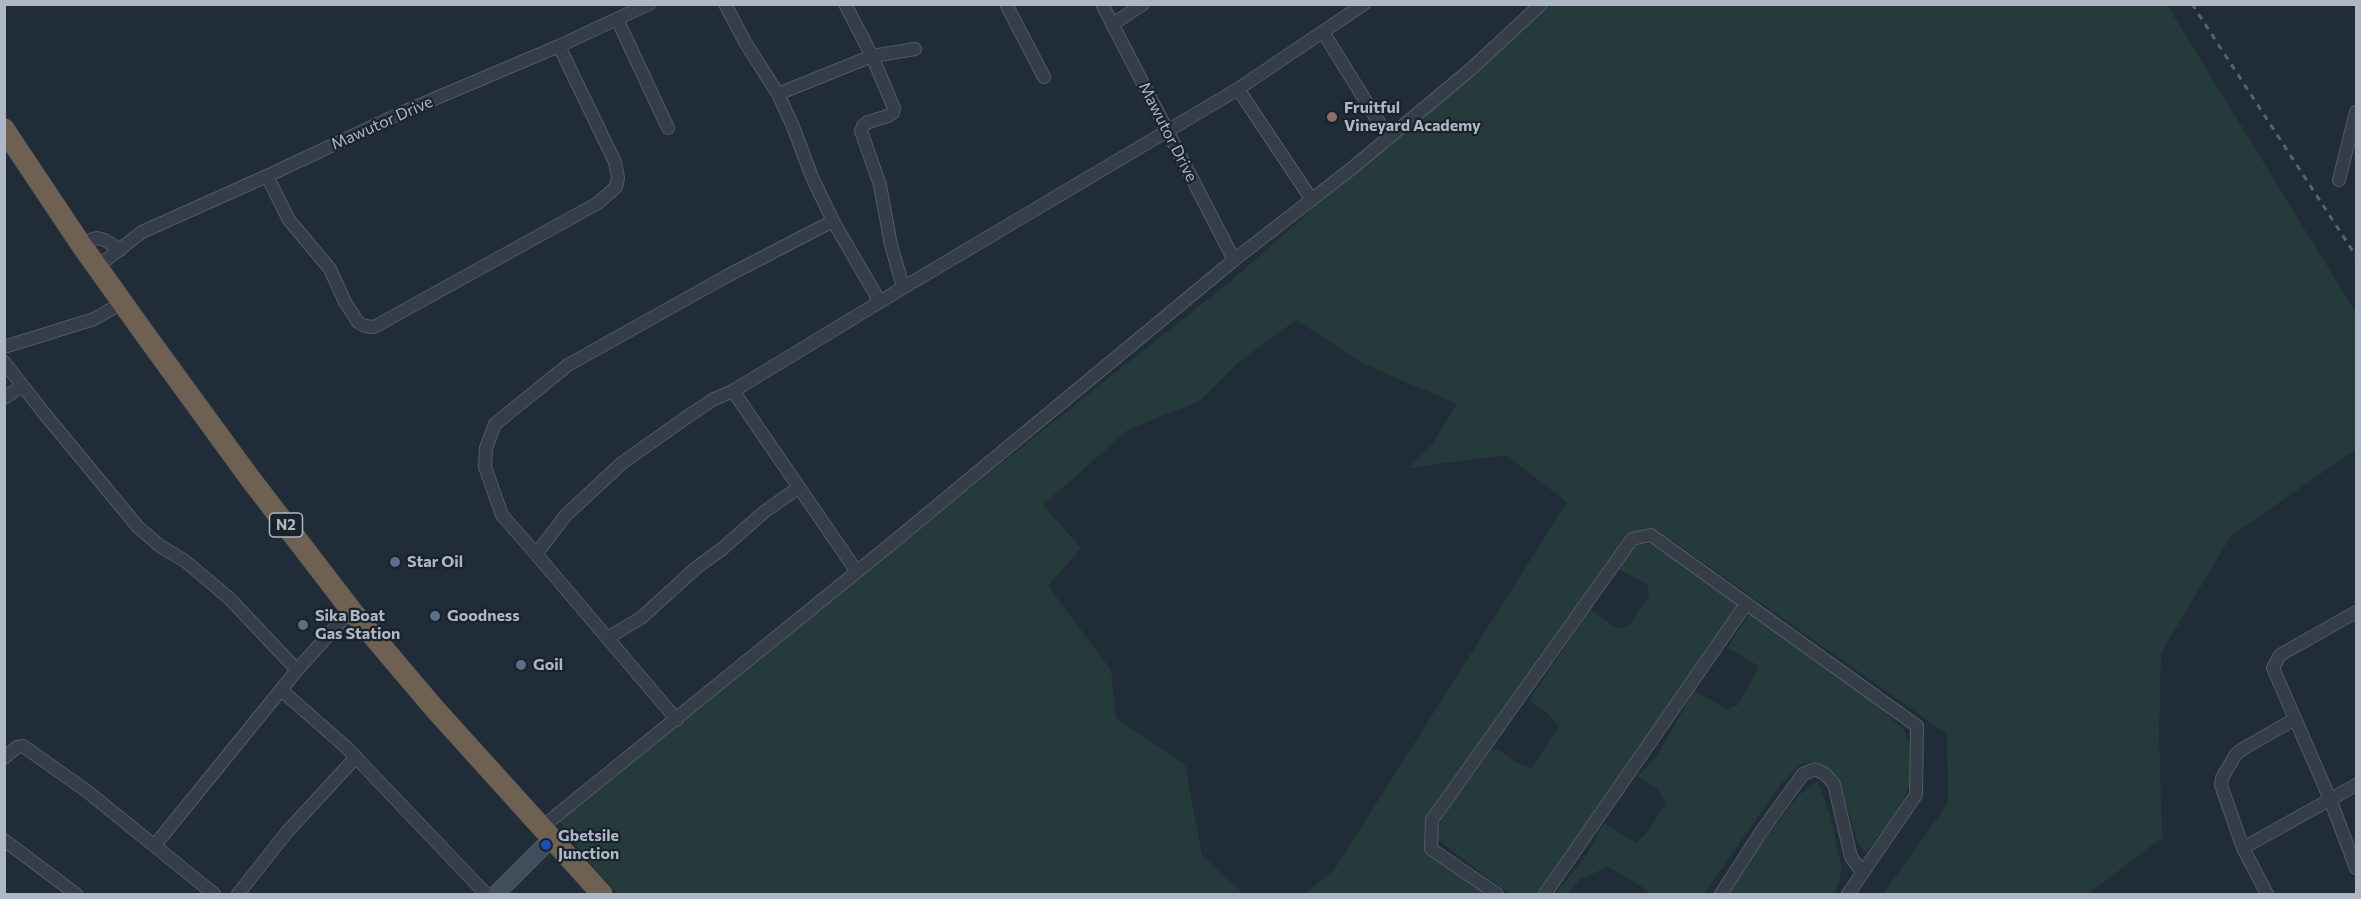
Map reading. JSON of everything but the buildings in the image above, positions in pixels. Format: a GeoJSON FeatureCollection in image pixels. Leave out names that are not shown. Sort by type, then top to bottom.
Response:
{"type":"FeatureCollection","features":[{"type":"Feature","properties":{"kind":"highway","name":"N2"},"geometry":{"type":"LineString","coordinates":[[4,129],[122,303],[249,477],[351,610],[434,708],[602,894]]}},
{"type":"Feature","properties":{"kind":"street","name":"Mawutor Drive"},"geometry":{"type":"LineString","coordinates":[[97,267],[142,232],[401,113],[559,46],[649,4]]}},
{"type":"Feature","properties":{"kind":"street"},"geometry":{"type":"LineString","coordinates":[[725,4],[750,52],[778,94],[833,221],[880,302]]}},
{"type":"Feature","properties":{"kind":"street"},"geometry":{"type":"LineString","coordinates":[[845,4],[872,56],[894,108],[893,113],[868,122],[861,131],[880,184],[891,245],[902,283],[901,289]]}},
{"type":"Feature","properties":{"kind":"street"},"geometry":{"type":"LineString","coordinates":[[1006,4],[1044,77]]}},
{"type":"Feature","properties":{"kind":"street","name":"Mawutor Drive"},"geometry":{"type":"LineString","coordinates":[[1102,4],[1234,260]]}},
{"type":"Feature","properties":{"kind":"street"},"geometry":{"type":"LineString","coordinates":[[1113,24],[1143,4]]}},
{"type":"Feature","properties":{"kind":"street"},"geometry":{"type":"LineString","coordinates":[[536,554],[566,515],[622,463],[714,399],[733,391],[1238,89],[1364,4]]}},
{"type":"Feature","properties":{"kind":"street"},"geometry":{"type":"LineString","coordinates":[[496,894],[546,834],[677,720],[1234,260],[1312,200],[1470,70],[1541,4]]}},
{"type":"Feature","properties":{"kind":"street"},"geometry":{"type":"LineString","coordinates":[[617,19],[668,128]]}},
{"type":"Feature","properties":{"kind":"street"},"geometry":{"type":"LineString","coordinates":[[1323,32],[1388,137]]}},
{"type":"Feature","properties":{"kind":"street"},"geometry":{"type":"LineString","coordinates":[[267,176],[288,220],[330,269],[345,302],[358,322],[374,327],[598,203],[616,187],[618,178],[615,162],[559,46]]}},
{"type":"Feature","properties":{"kind":"street"},"geometry":{"type":"LineString","coordinates":[[778,94],[830,71],[872,56],[915,49]]}},
{"type":"Feature","properties":{"kind":"street"},"geometry":{"type":"LineString","coordinates":[[1238,89],[1312,200]]}},
{"type":"Feature","properties":{"kind":"street"},"geometry":{"type":"LineString","coordinates":[[2339,180],[2356,112]]}},
{"type":"Feature","properties":{"kind":"street"},"geometry":{"type":"LineString","coordinates":[[677,720],[502,515],[485,467],[486,448],[495,424],[568,365],[737,271],[833,221]]}},
{"type":"Feature","properties":{"kind":"street"},"geometry":{"type":"LineString","coordinates":[[80,243],[97,238],[105,240],[120,250]]}},
{"type":"Feature","properties":{"kind":"street"},"geometry":{"type":"LineString","coordinates":[[4,347],[94,319],[122,303]]}},
{"type":"Feature","properties":{"kind":"street"},"geometry":{"type":"LineString","coordinates":[[4,362],[138,527],[160,546],[185,561],[229,598],[297,670]]}},
{"type":"Feature","properties":{"kind":"street"},"geometry":{"type":"LineString","coordinates":[[4,398],[22,386]]}},
{"type":"Feature","properties":{"kind":"street"},"geometry":{"type":"LineString","coordinates":[[733,391],[856,572]]}},
{"type":"Feature","properties":{"kind":"street"},"geometry":{"type":"LineString","coordinates":[[609,638],[641,618],[696,568],[722,549],[764,512],[798,488]]}},
{"type":"Feature","properties":{"kind":"street"},"geometry":{"type":"LineString","coordinates":[[1497,894],[1431,849],[1432,820],[1632,539],[1651,536],[1917,726],[1916,795],[1848,894]]}},
{"type":"Feature","properties":{"kind":"street"},"geometry":{"type":"LineString","coordinates":[[1545,894],[1746,604]]}},
{"type":"Feature","properties":{"kind":"street"},"geometry":{"type":"LineString","coordinates":[[154,845],[297,670],[351,610]]}},
{"type":"Feature","properties":{"kind":"street"},"geometry":{"type":"LineString","coordinates":[[2356,612],[2280,655],[2273,668],[2330,799],[2356,868]]}},
{"type":"Feature","properties":{"kind":"street"},"geometry":{"type":"LineString","coordinates":[[281,690],[356,757],[486,894]]}},
{"type":"Feature","properties":{"kind":"street"},"geometry":{"type":"LineString","coordinates":[[2267,894],[2243,848],[2221,785],[2222,778],[2236,754],[2295,719]]}},
{"type":"Feature","properties":{"kind":"street"},"geometry":{"type":"LineString","coordinates":[[4,758],[17,747],[24,746],[88,792],[214,894]]}},
{"type":"Feature","properties":{"kind":"street"},"geometry":{"type":"LineString","coordinates":[[238,894],[287,832],[356,757]]}},
{"type":"Feature","properties":{"kind":"street"},"geometry":{"type":"LineString","coordinates":[[1721,894],[1761,832],[1803,774],[1815,769],[1825,774],[1834,784],[1851,857],[1863,873]]}},
{"type":"Feature","properties":{"kind":"street"},"geometry":{"type":"LineString","coordinates":[[2243,848],[2356,785]]}},
{"type":"Feature","properties":{"kind":"street"},"geometry":{"type":"LineString","coordinates":[[4,840],[76,894]]}},
{"type":"Feature","properties":{"kind":"green space"},"geometry":{"type":"Polygon","coordinates":[[[1544,5],[2167,5],[2356,313],[2356,449],[2231,536],[2161,653],[2159,734],[2162,838],[2088,894],[1883,894],[1948,803],[1947,734],[1656,529],[1626,535],[1431,816],[1424,840],[1433,857],[1490,894],[1304,894],[1334,870],[1567,502],[1506,455],[1409,468],[1431,446],[1457,404],[1366,365],[1296,320],[1239,362],[1200,401],[1129,429],[1043,505],[1081,548],[1048,586],[1111,670],[1116,718],[1185,765],[1202,855],[1244,894],[617,894],[588,861],[559,821],[1232,280],[1544,5]]]}},
{"type":"Feature","properties":{"kind":"green space"},"geometry":{"type":"Polygon","coordinates":[[[1651,544],[1740,602],[1739,610],[1539,894],[1510,894],[1436,839],[1442,817],[1491,750],[1497,749],[1517,763],[1532,768],[1559,726],[1546,712],[1529,701],[1590,609],[1618,629],[1629,626],[1649,596],[1647,584],[1618,569],[1636,545],[1651,544]]]}},
{"type":"Feature","properties":{"kind":"green space"},"geometry":{"type":"Polygon","coordinates":[[[1750,613],[1874,702],[1904,730],[1912,751],[1911,782],[1900,807],[1866,852],[1858,844],[1840,781],[1817,761],[1801,764],[1781,784],[1704,894],[1650,894],[1641,886],[1608,867],[1580,879],[1568,894],[1555,894],[1586,856],[1604,823],[1636,843],[1647,832],[1666,803],[1657,789],[1638,776],[1658,754],[1694,691],[1727,709],[1738,705],[1759,666],[1727,648],[1750,613]]]}},
{"type":"Feature","properties":{"kind":"green space"},"geometry":{"type":"Polygon","coordinates":[[[1818,781],[1831,818],[1842,870],[1835,894],[1728,894],[1758,848],[1799,795],[1818,781]]]}},
{"type":"Feature","properties":{"kind":"railway"},"geometry":{"type":"LineString","coordinates":[[2192,4],[2356,256]]}},
{"type":"Feature","properties":{"kind":"place","name":"Fruitful Vineyard Academy"},"geometry":{"type":"Point","coordinates":[1332,117]}},
{"type":"Feature","properties":{"kind":"place","name":"Star Oil"},"geometry":{"type":"Point","coordinates":[395,562]}},
{"type":"Feature","properties":{"kind":"place","name":"Goodness"},"geometry":{"type":"Point","coordinates":[435,616]}},
{"type":"Feature","properties":{"kind":"place","name":"Sika Boat Gas Station"},"geometry":{"type":"Point","coordinates":[303,625]}},
{"type":"Feature","properties":{"kind":"place","name":"Goil"},"geometry":{"type":"Point","coordinates":[521,665]}},
{"type":"Feature","properties":{"kind":"place","name":"Gbetsile Junction"},"geometry":{"type":"Point","coordinates":[546,845]}}]}
